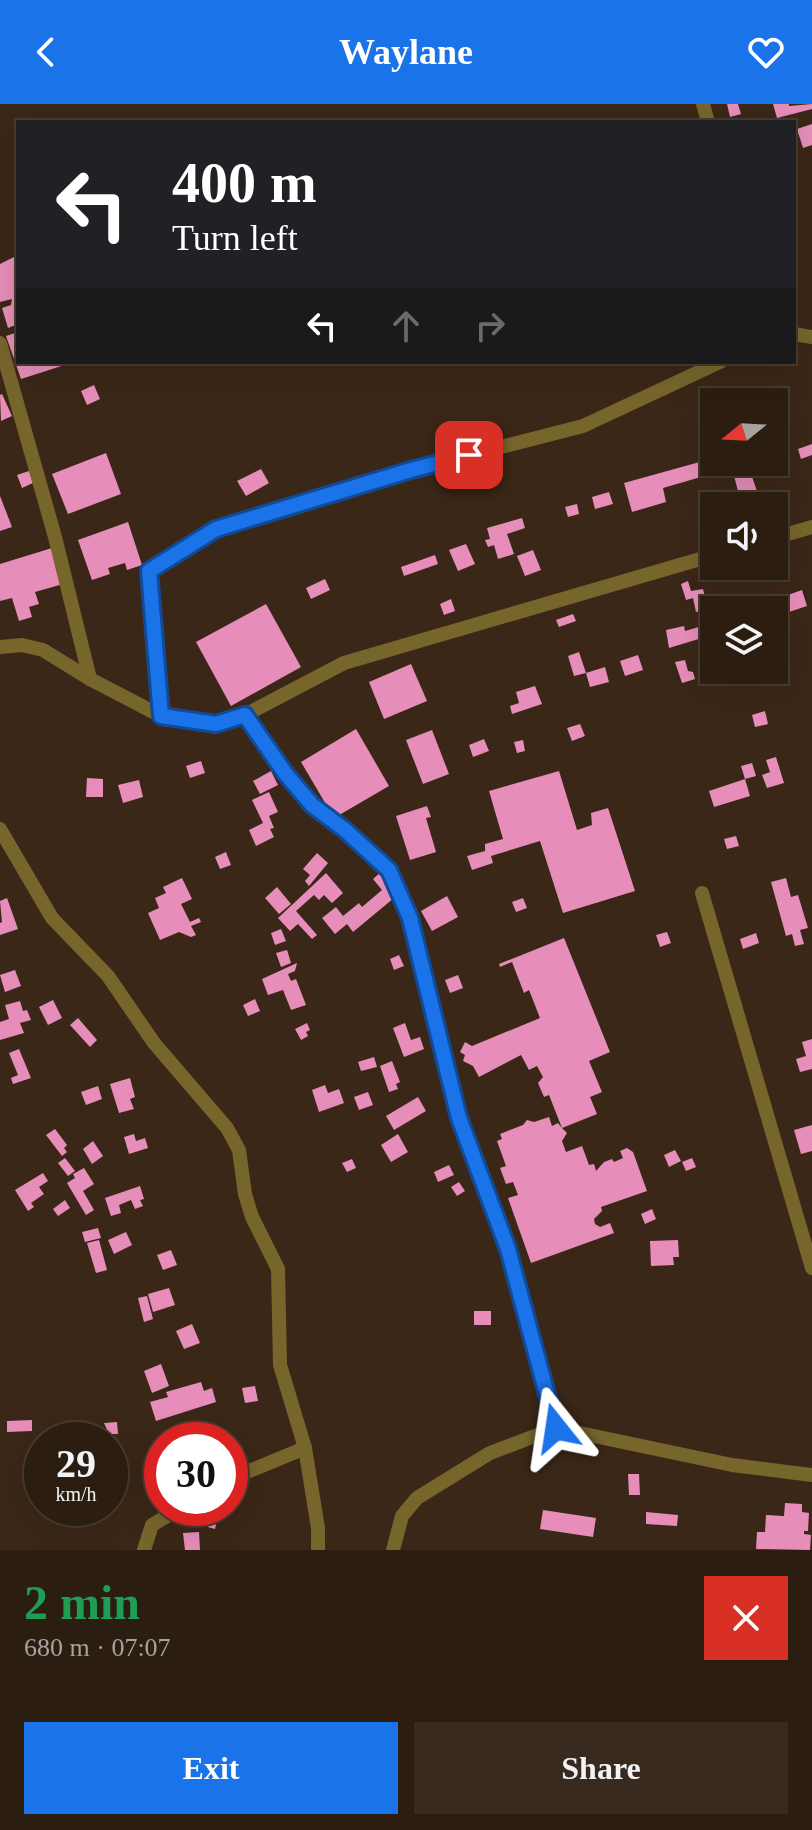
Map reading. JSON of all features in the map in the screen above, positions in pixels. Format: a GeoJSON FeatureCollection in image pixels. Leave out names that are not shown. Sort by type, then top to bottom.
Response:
{"type":"FeatureCollection","features":[{"type":"Feature","properties":{"kind":"street"},"geometry":{"type":"LineString","coordinates":[[0,343],[55,537],[90,679]]}},
{"type":"Feature","properties":{"kind":"street"},"geometry":{"type":"LineString","coordinates":[[161,716],[149,571],[216,529],[411,470],[583,426],[716,364]]}},
{"type":"Feature","properties":{"kind":"street"},"geometry":{"type":"LineString","coordinates":[[788,534],[812,527]]}},
{"type":"Feature","properties":{"kind":"street"},"geometry":{"type":"LineString","coordinates":[[0,647],[22,645],[43,650],[161,716],[216,724],[245,715],[344,663],[700,559]]}},
{"type":"Feature","properties":{"kind":"street"},"geometry":{"type":"LineString","coordinates":[[245,715],[285,773],[312,805],[389,870],[410,918],[459,1118],[508,1249],[556,1428]]}},
{"type":"Feature","properties":{"kind":"street"},"geometry":{"type":"LineString","coordinates":[[0,829],[52,918],[108,976],[154,1043],[227,1128],[239,1150],[245,1194],[252,1217],[278,1269],[280,1365],[305,1448],[318,1528],[318,1550]]}},
{"type":"Feature","properties":{"kind":"street"},"geometry":{"type":"LineString","coordinates":[[702,893],[812,1268]]}},
{"type":"Feature","properties":{"kind":"street"},"geometry":{"type":"LineString","coordinates":[[393,1550],[396,1529],[402,1516],[417,1498],[490,1453],[556,1428],[732,1465],[812,1475]]}},
{"type":"Feature","properties":{"kind":"street"},"geometry":{"type":"LineString","coordinates":[[248,1472],[305,1448]]}},
{"type":"Feature","properties":{"kind":"street"},"geometry":{"type":"LineString","coordinates":[[144,1550],[152,1526]]}},
{"type":"Feature","properties":{"kind":"building"},"geometry":{"type":"Polygon","coordinates":[[[727,104],[738,104],[741,114],[730,117],[727,104]]]}},
{"type":"Feature","properties":{"kind":"building"},"geometry":{"type":"Polygon","coordinates":[[[773,104],[812,104],[812,109],[777,118],[773,104]]]}},
{"type":"Feature","properties":{"kind":"building"},"geometry":{"type":"Polygon","coordinates":[[[812,124],[812,145],[803,148],[797,129],[812,124]]]}},
{"type":"Feature","properties":{"kind":"building"},"geometry":{"type":"Polygon","coordinates":[[[16,256],[16,325],[8,328],[2,308],[11,305],[12,299],[0,302],[0,264],[16,256]]]}},
{"type":"Feature","properties":{"kind":"building"},"geometry":{"type":"Polygon","coordinates":[[[16,333],[16,364],[68,364],[21,379],[6,336],[16,333]]]}},
{"type":"Feature","properties":{"kind":"building"},"geometry":{"type":"Polygon","coordinates":[[[94,385],[100,399],[87,405],[81,391],[94,385]]]}},
{"type":"Feature","properties":{"kind":"building"},"geometry":{"type":"Polygon","coordinates":[[[0,395],[12,416],[1,421],[0,395]]]}},
{"type":"Feature","properties":{"kind":"building"},"geometry":{"type":"Polygon","coordinates":[[[812,444],[812,455],[801,459],[798,449],[812,444]]]}},
{"type":"Feature","properties":{"kind":"building"},"geometry":{"type":"Polygon","coordinates":[[[106,453],[121,494],[68,514],[52,474],[106,453]]]}},
{"type":"Feature","properties":{"kind":"building"},"geometry":{"type":"Polygon","coordinates":[[[700,462],[700,476],[704,476],[663,488],[666,502],[632,512],[624,483],[700,462]]]}},
{"type":"Feature","properties":{"kind":"building"},"geometry":{"type":"Polygon","coordinates":[[[261,469],[269,483],[246,496],[237,481],[261,469]]]}},
{"type":"Feature","properties":{"kind":"building"},"geometry":{"type":"Polygon","coordinates":[[[29,471],[33,483],[22,488],[17,475],[29,471]]]}},
{"type":"Feature","properties":{"kind":"building"},"geometry":{"type":"Polygon","coordinates":[[[734,476],[752,476],[757,492],[738,492],[734,476]]]}},
{"type":"Feature","properties":{"kind":"building"},"geometry":{"type":"Polygon","coordinates":[[[609,492],[613,504],[595,509],[592,497],[609,492]]]}},
{"type":"Feature","properties":{"kind":"building"},"geometry":{"type":"Polygon","coordinates":[[[0,496],[12,527],[0,531],[0,496]]]}},
{"type":"Feature","properties":{"kind":"building"},"geometry":{"type":"Polygon","coordinates":[[[577,504],[579,514],[568,517],[565,507],[577,504]]]}},
{"type":"Feature","properties":{"kind":"building"},"geometry":{"type":"Polygon","coordinates":[[[522,518],[525,528],[507,534],[514,554],[498,559],[494,545],[488,547],[485,540],[490,539],[487,528],[522,518]]]}},
{"type":"Feature","properties":{"kind":"building"},"geometry":{"type":"Polygon","coordinates":[[[128,522],[142,565],[127,570],[125,563],[108,568],[110,574],[92,580],[78,540],[128,522]]]}},
{"type":"Feature","properties":{"kind":"building"},"geometry":{"type":"Polygon","coordinates":[[[466,544],[475,564],[458,571],[449,550],[466,544]]]}},
{"type":"Feature","properties":{"kind":"building"},"geometry":{"type":"Polygon","coordinates":[[[52,548],[63,584],[35,592],[39,604],[29,607],[32,617],[19,621],[12,598],[0,601],[0,564],[52,548]]]}},
{"type":"Feature","properties":{"kind":"building"},"geometry":{"type":"Polygon","coordinates":[[[533,550],[541,570],[525,576],[517,556],[533,550]]]}},
{"type":"Feature","properties":{"kind":"building"},"geometry":{"type":"Polygon","coordinates":[[[435,555],[438,564],[404,576],[401,567],[435,555]]]}},
{"type":"Feature","properties":{"kind":"building"},"geometry":{"type":"Polygon","coordinates":[[[325,579],[330,590],[311,599],[306,588],[325,579]]]}},
{"type":"Feature","properties":{"kind":"building"},"geometry":{"type":"Polygon","coordinates":[[[688,581],[691,591],[703,589],[705,596],[700,596],[700,611],[696,612],[693,598],[686,600],[681,584],[688,581]]]}},
{"type":"Feature","properties":{"kind":"building"},"geometry":{"type":"Polygon","coordinates":[[[802,590],[807,606],[788,612],[788,596],[785,596],[802,590]]]}},
{"type":"Feature","properties":{"kind":"building"},"geometry":{"type":"Polygon","coordinates":[[[451,599],[455,611],[444,615],[440,604],[451,599]]]}},
{"type":"Feature","properties":{"kind":"building"},"geometry":{"type":"Polygon","coordinates":[[[266,604],[301,667],[231,706],[196,642],[266,604]]]}},
{"type":"Feature","properties":{"kind":"building"},"geometry":{"type":"Polygon","coordinates":[[[573,614],[576,621],[559,627],[556,620],[573,614]]]}},
{"type":"Feature","properties":{"kind":"building"},"geometry":{"type":"Polygon","coordinates":[[[684,626],[685,631],[700,627],[700,639],[669,648],[666,630],[684,626]]]}},
{"type":"Feature","properties":{"kind":"building"},"geometry":{"type":"Polygon","coordinates":[[[579,652],[586,673],[574,676],[568,656],[579,652]]]}},
{"type":"Feature","properties":{"kind":"building"},"geometry":{"type":"Polygon","coordinates":[[[638,655],[643,670],[625,676],[620,661],[638,655]]]}},
{"type":"Feature","properties":{"kind":"building"},"geometry":{"type":"Polygon","coordinates":[[[685,660],[688,671],[693,672],[695,679],[682,683],[675,662],[685,660]]]}},
{"type":"Feature","properties":{"kind":"building"},"geometry":{"type":"Polygon","coordinates":[[[411,664],[427,701],[384,719],[369,682],[411,664]]]}},
{"type":"Feature","properties":{"kind":"building"},"geometry":{"type":"Polygon","coordinates":[[[605,667],[609,682],[590,687],[586,673],[605,667]]]}},
{"type":"Feature","properties":{"kind":"building"},"geometry":{"type":"Polygon","coordinates":[[[535,686],[542,704],[512,714],[510,706],[519,703],[516,692],[535,686]]]}},
{"type":"Feature","properties":{"kind":"building"},"geometry":{"type":"Polygon","coordinates":[[[765,711],[768,724],[755,727],[752,715],[765,711]]]}},
{"type":"Feature","properties":{"kind":"building"},"geometry":{"type":"Polygon","coordinates":[[[580,724],[585,736],[572,741],[567,728],[580,724]]]}},
{"type":"Feature","properties":{"kind":"building"},"geometry":{"type":"Polygon","coordinates":[[[356,729],[389,786],[334,818],[301,762],[356,729]]]}},
{"type":"Feature","properties":{"kind":"building"},"geometry":{"type":"Polygon","coordinates":[[[432,730],[449,774],[423,784],[406,740],[432,730]]]}},
{"type":"Feature","properties":{"kind":"building"},"geometry":{"type":"Polygon","coordinates":[[[484,739],[489,751],[473,757],[469,745],[484,739]]]}},
{"type":"Feature","properties":{"kind":"building"},"geometry":{"type":"Polygon","coordinates":[[[523,740],[525,751],[517,753],[514,742],[523,740]]]}},
{"type":"Feature","properties":{"kind":"building"},"geometry":{"type":"Polygon","coordinates":[[[776,757],[784,783],[767,788],[762,775],[770,772],[766,760],[776,757]]]}},
{"type":"Feature","properties":{"kind":"building"},"geometry":{"type":"Polygon","coordinates":[[[201,761],[205,773],[190,778],[186,766],[201,761]]]}},
{"type":"Feature","properties":{"kind":"building"},"geometry":{"type":"Polygon","coordinates":[[[752,763],[756,776],[745,779],[741,766],[752,763]]]}},
{"type":"Feature","properties":{"kind":"building"},"geometry":{"type":"Polygon","coordinates":[[[271,771],[278,785],[260,794],[253,781],[271,771]]]}},
{"type":"Feature","properties":{"kind":"building"},"geometry":{"type":"Polygon","coordinates":[[[559,771],[577,830],[592,825],[591,813],[608,808],[635,891],[563,913],[540,841],[491,856],[493,863],[472,870],[467,856],[485,851],[485,844],[503,839],[489,791],[559,771]]]}},
{"type":"Feature","properties":{"kind":"building"},"geometry":{"type":"Polygon","coordinates":[[[87,778],[103,779],[103,797],[86,797],[87,778]]]}},
{"type":"Feature","properties":{"kind":"building"},"geometry":{"type":"Polygon","coordinates":[[[745,779],[750,796],[714,807],[709,791],[745,779]]]}},
{"type":"Feature","properties":{"kind":"building"},"geometry":{"type":"Polygon","coordinates":[[[139,780],[143,797],[123,803],[118,785],[139,780]]]}},
{"type":"Feature","properties":{"kind":"building"},"geometry":{"type":"Polygon","coordinates":[[[269,792],[278,812],[269,816],[274,837],[256,846],[249,830],[263,823],[252,800],[269,792]]]}},
{"type":"Feature","properties":{"kind":"building"},"geometry":{"type":"Polygon","coordinates":[[[427,806],[431,817],[426,818],[436,852],[410,860],[396,816],[427,806]]]}},
{"type":"Feature","properties":{"kind":"building"},"geometry":{"type":"Polygon","coordinates":[[[736,836],[739,846],[727,849],[724,839],[736,836]]]}},
{"type":"Feature","properties":{"kind":"building"},"geometry":{"type":"Polygon","coordinates":[[[226,852],[231,865],[220,869],[215,857],[226,852]]]}},
{"type":"Feature","properties":{"kind":"building"},"geometry":{"type":"Polygon","coordinates":[[[317,853],[328,863],[309,886],[305,881],[310,875],[303,869],[317,853]]]}},
{"type":"Feature","properties":{"kind":"building"},"geometry":{"type":"Polygon","coordinates":[[[382,871],[400,893],[353,932],[347,924],[335,934],[322,918],[336,907],[343,916],[359,903],[362,907],[382,890],[373,879],[382,871]]]}},
{"type":"Feature","properties":{"kind":"building"},"geometry":{"type":"Polygon","coordinates":[[[326,873],[343,893],[332,903],[324,895],[319,900],[314,895],[296,911],[317,935],[312,939],[298,924],[290,931],[278,918],[326,873]]]}},
{"type":"Feature","properties":{"kind":"building"},"geometry":{"type":"Polygon","coordinates":[[[182,878],[192,899],[181,904],[190,922],[199,918],[201,922],[191,926],[196,935],[191,937],[179,932],[160,940],[148,913],[159,908],[155,898],[166,893],[163,887],[182,878]]]}},
{"type":"Feature","properties":{"kind":"building"},"geometry":{"type":"Polygon","coordinates":[[[786,878],[791,897],[798,895],[808,928],[800,930],[804,944],[795,946],[792,934],[786,936],[771,882],[786,878]]]}},
{"type":"Feature","properties":{"kind":"building"},"geometry":{"type":"Polygon","coordinates":[[[277,887],[291,904],[279,914],[265,898],[277,887]]]}},
{"type":"Feature","properties":{"kind":"building"},"geometry":{"type":"Polygon","coordinates":[[[447,896],[458,917],[432,931],[421,911],[447,896]]]}},
{"type":"Feature","properties":{"kind":"building"},"geometry":{"type":"Polygon","coordinates":[[[7,898],[18,929],[0,935],[0,901],[7,898]]]}},
{"type":"Feature","properties":{"kind":"building"},"geometry":{"type":"Polygon","coordinates":[[[523,898],[527,908],[516,912],[512,902],[523,898]]]}},
{"type":"Feature","properties":{"kind":"building"},"geometry":{"type":"Polygon","coordinates":[[[281,929],[286,941],[275,945],[271,933],[281,929]]]}},
{"type":"Feature","properties":{"kind":"building"},"geometry":{"type":"Polygon","coordinates":[[[667,932],[671,943],[660,947],[656,935],[667,932]]]}},
{"type":"Feature","properties":{"kind":"building"},"geometry":{"type":"Polygon","coordinates":[[[756,933],[759,943],[743,949],[740,939],[756,933]]]}},
{"type":"Feature","properties":{"kind":"building"},"geometry":{"type":"Polygon","coordinates":[[[564,938],[610,1052],[589,1061],[602,1092],[590,1097],[597,1114],[562,1128],[549,1095],[544,1097],[538,1083],[543,1077],[537,1066],[529,1070],[521,1055],[479,1077],[473,1066],[463,1061],[465,1055],[460,1052],[465,1042],[472,1046],[540,1018],[529,990],[524,993],[512,962],[500,967],[499,964],[564,938]]]}},
{"type":"Feature","properties":{"kind":"building"},"geometry":{"type":"Polygon","coordinates":[[[287,950],[291,963],[281,967],[276,953],[287,950]]]}},
{"type":"Feature","properties":{"kind":"building"},"geometry":{"type":"Polygon","coordinates":[[[399,955],[404,966],[394,970],[390,959],[399,955]]]}},
{"type":"Feature","properties":{"kind":"building"},"geometry":{"type":"Polygon","coordinates":[[[297,963],[295,971],[288,974],[291,981],[296,979],[306,1005],[291,1010],[283,990],[268,995],[262,979],[297,963]]]}},
{"type":"Feature","properties":{"kind":"building"},"geometry":{"type":"Polygon","coordinates":[[[15,970],[21,986],[5,992],[0,975],[15,970]]]}},
{"type":"Feature","properties":{"kind":"building"},"geometry":{"type":"Polygon","coordinates":[[[458,975],[463,988],[450,993],[445,980],[458,975]]]}},
{"type":"Feature","properties":{"kind":"building"},"geometry":{"type":"Polygon","coordinates":[[[255,999],[260,1011],[248,1016],[243,1005],[255,999]]]}},
{"type":"Feature","properties":{"kind":"building"},"geometry":{"type":"Polygon","coordinates":[[[53,1000],[62,1018],[48,1025],[39,1007],[53,1000]]]}},
{"type":"Feature","properties":{"kind":"building"},"geometry":{"type":"Polygon","coordinates":[[[20,1001],[23,1011],[27,1010],[31,1020],[20,1023],[24,1033],[0,1040],[0,1022],[9,1019],[5,1005],[20,1001]]]}},
{"type":"Feature","properties":{"kind":"building"},"geometry":{"type":"Polygon","coordinates":[[[78,1018],[97,1040],[90,1047],[70,1025],[78,1018]]]}},
{"type":"Feature","properties":{"kind":"building"},"geometry":{"type":"Polygon","coordinates":[[[307,1023],[310,1030],[306,1032],[308,1036],[301,1040],[295,1029],[307,1023]]]}},
{"type":"Feature","properties":{"kind":"building"},"geometry":{"type":"Polygon","coordinates":[[[405,1023],[411,1040],[420,1037],[424,1049],[404,1057],[393,1028],[405,1023]]]}},
{"type":"Feature","properties":{"kind":"building"},"geometry":{"type":"Polygon","coordinates":[[[812,1039],[812,1069],[800,1072],[796,1059],[806,1056],[802,1042],[812,1039]]]}},
{"type":"Feature","properties":{"kind":"building"},"geometry":{"type":"Polygon","coordinates":[[[19,1049],[31,1078],[13,1084],[11,1078],[18,1075],[9,1053],[19,1049]]]}},
{"type":"Feature","properties":{"kind":"building"},"geometry":{"type":"Polygon","coordinates":[[[374,1057],[377,1067],[361,1071],[358,1062],[374,1057]]]}},
{"type":"Feature","properties":{"kind":"building"},"geometry":{"type":"Polygon","coordinates":[[[392,1061],[400,1082],[396,1084],[398,1089],[389,1092],[380,1066],[392,1061]]]}},
{"type":"Feature","properties":{"kind":"building"},"geometry":{"type":"Polygon","coordinates":[[[130,1078],[135,1097],[130,1099],[134,1109],[119,1113],[110,1084],[130,1078]]]}},
{"type":"Feature","properties":{"kind":"building"},"geometry":{"type":"Polygon","coordinates":[[[325,1085],[328,1093],[339,1089],[344,1103],[319,1112],[312,1090],[325,1085]]]}},
{"type":"Feature","properties":{"kind":"building"},"geometry":{"type":"Polygon","coordinates":[[[98,1086],[102,1099],[86,1105],[81,1092],[98,1086]]]}},
{"type":"Feature","properties":{"kind":"building"},"geometry":{"type":"Polygon","coordinates":[[[368,1092],[373,1105],[359,1110],[354,1097],[368,1092]]]}},
{"type":"Feature","properties":{"kind":"building"},"geometry":{"type":"Polygon","coordinates":[[[418,1097],[426,1111],[394,1130],[386,1116],[418,1097]]]}},
{"type":"Feature","properties":{"kind":"building"},"geometry":{"type":"Polygon","coordinates":[[[549,1117],[552,1126],[558,1123],[567,1133],[562,1141],[566,1152],[582,1146],[589,1165],[594,1164],[596,1171],[604,1162],[623,1158],[620,1151],[627,1148],[633,1152],[647,1191],[601,1207],[602,1211],[594,1219],[595,1224],[600,1227],[610,1223],[614,1233],[531,1263],[508,1198],[518,1195],[513,1182],[506,1184],[500,1168],[506,1166],[497,1141],[502,1139],[500,1134],[523,1125],[527,1120],[534,1122],[549,1117]]]}},
{"type":"Feature","properties":{"kind":"building"},"geometry":{"type":"Polygon","coordinates":[[[812,1125],[812,1151],[801,1154],[794,1130],[812,1125]]]}},
{"type":"Feature","properties":{"kind":"building"},"geometry":{"type":"Polygon","coordinates":[[[55,1129],[67,1145],[64,1148],[67,1152],[62,1156],[46,1135],[55,1129]]]}},
{"type":"Feature","properties":{"kind":"building"},"geometry":{"type":"Polygon","coordinates":[[[134,1134],[136,1141],[145,1138],[148,1148],[129,1154],[124,1137],[134,1134]]]}},
{"type":"Feature","properties":{"kind":"building"},"geometry":{"type":"Polygon","coordinates":[[[398,1134],[408,1152],[391,1162],[381,1145],[398,1134]]]}},
{"type":"Feature","properties":{"kind":"building"},"geometry":{"type":"Polygon","coordinates":[[[93,1141],[103,1156],[92,1164],[83,1149],[93,1141]]]}},
{"type":"Feature","properties":{"kind":"building"},"geometry":{"type":"Polygon","coordinates":[[[675,1150],[681,1161],[669,1167],[664,1155],[675,1150]]]}},
{"type":"Feature","properties":{"kind":"building"},"geometry":{"type":"Polygon","coordinates":[[[65,1158],[75,1171],[68,1176],[58,1163],[65,1158]]]}},
{"type":"Feature","properties":{"kind":"building"},"geometry":{"type":"Polygon","coordinates":[[[692,1158],[696,1167],[686,1171],[682,1162],[692,1158]]]}},
{"type":"Feature","properties":{"kind":"building"},"geometry":{"type":"Polygon","coordinates":[[[352,1159],[356,1168],[347,1172],[342,1163],[352,1159]]]}},
{"type":"Feature","properties":{"kind":"building"},"geometry":{"type":"Polygon","coordinates":[[[449,1165],[454,1175],[438,1182],[434,1172],[449,1165]]]}},
{"type":"Feature","properties":{"kind":"building"},"geometry":{"type":"Polygon","coordinates":[[[84,1168],[94,1184],[83,1191],[94,1210],[86,1215],[67,1183],[75,1178],[73,1174],[84,1168]]]}},
{"type":"Feature","properties":{"kind":"building"},"geometry":{"type":"Polygon","coordinates":[[[43,1173],[48,1181],[39,1187],[44,1194],[31,1203],[34,1207],[28,1211],[15,1190],[43,1173]]]}},
{"type":"Feature","properties":{"kind":"building"},"geometry":{"type":"Polygon","coordinates":[[[459,1182],[465,1191],[457,1196],[451,1187],[459,1182]]]}},
{"type":"Feature","properties":{"kind":"building"},"geometry":{"type":"Polygon","coordinates":[[[140,1186],[143,1206],[135,1209],[131,1200],[119,1205],[121,1213],[111,1216],[105,1198],[140,1186]]]}},
{"type":"Feature","properties":{"kind":"building"},"geometry":{"type":"Polygon","coordinates":[[[65,1200],[70,1208],[58,1216],[53,1209],[65,1200]]]}},
{"type":"Feature","properties":{"kind":"building"},"geometry":{"type":"Polygon","coordinates":[[[652,1209],[656,1219],[645,1224],[641,1214],[652,1209]]]}},
{"type":"Feature","properties":{"kind":"building"},"geometry":{"type":"Polygon","coordinates":[[[98,1228],[101,1238],[85,1242],[82,1232],[98,1228]]]}},
{"type":"Feature","properties":{"kind":"building"},"geometry":{"type":"Polygon","coordinates":[[[126,1232],[132,1245],[114,1254],[108,1240],[126,1232]]]}},
{"type":"Feature","properties":{"kind":"building"},"geometry":{"type":"Polygon","coordinates":[[[99,1240],[107,1270],[96,1273],[87,1243],[99,1240]]]}},
{"type":"Feature","properties":{"kind":"building"},"geometry":{"type":"Polygon","coordinates":[[[678,1240],[679,1257],[673,1257],[674,1265],[651,1266],[650,1241],[678,1240]]]}},
{"type":"Feature","properties":{"kind":"building"},"geometry":{"type":"Polygon","coordinates":[[[171,1250],[177,1265],[163,1270],[157,1255],[171,1250]]]}},
{"type":"Feature","properties":{"kind":"building"},"geometry":{"type":"Polygon","coordinates":[[[169,1288],[175,1305],[153,1312],[148,1294],[169,1288]]]}},
{"type":"Feature","properties":{"kind":"building"},"geometry":{"type":"Polygon","coordinates":[[[147,1296],[153,1319],[144,1322],[138,1298],[147,1296]]]}},
{"type":"Feature","properties":{"kind":"building"},"geometry":{"type":"Polygon","coordinates":[[[474,1311],[491,1311],[491,1325],[474,1325],[474,1311]]]}},
{"type":"Feature","properties":{"kind":"building"},"geometry":{"type":"Polygon","coordinates":[[[192,1324],[200,1343],[184,1349],[176,1331],[192,1324]]]}},
{"type":"Feature","properties":{"kind":"building"},"geometry":{"type":"Polygon","coordinates":[[[161,1364],[169,1386],[152,1393],[144,1371],[161,1364]]]}},
{"type":"Feature","properties":{"kind":"building"},"geometry":{"type":"Polygon","coordinates":[[[201,1382],[204,1391],[212,1388],[216,1402],[156,1421],[150,1402],[168,1397],[166,1392],[201,1382]]]}},
{"type":"Feature","properties":{"kind":"building"},"geometry":{"type":"Polygon","coordinates":[[[255,1386],[258,1401],[245,1403],[242,1388],[255,1386]]]}},
{"type":"Feature","properties":{"kind":"building"},"geometry":{"type":"Polygon","coordinates":[[[7,1421],[32,1422],[24,1422],[24,1431],[7,1432],[7,1421]]]}},
{"type":"Feature","properties":{"kind":"building"},"geometry":{"type":"Polygon","coordinates":[[[628,1474],[639,1474],[640,1495],[629,1495],[628,1474]]]}},
{"type":"Feature","properties":{"kind":"building"},"geometry":{"type":"Polygon","coordinates":[[[785,1503],[802,1504],[802,1512],[809,1513],[808,1531],[804,1534],[811,1535],[810,1550],[756,1549],[757,1532],[765,1532],[766,1515],[784,1516],[785,1503]]]}},
{"type":"Feature","properties":{"kind":"building"},"geometry":{"type":"Polygon","coordinates":[[[543,1510],[596,1518],[593,1537],[540,1529],[543,1510]]]}},
{"type":"Feature","properties":{"kind":"building"},"geometry":{"type":"Polygon","coordinates":[[[646,1512],[678,1515],[677,1526],[646,1524],[646,1512]]]}},
{"type":"Feature","properties":{"kind":"building"},"geometry":{"type":"Polygon","coordinates":[[[199,1532],[200,1550],[185,1550],[183,1533],[199,1532]]]}},
{"type":"Feature","properties":{"kind":"route"},"geometry":{"type":"LineString","coordinates":[[469,455],[216,529],[149,571],[161,716],[216,724],[245,715],[285,773],[312,805],[389,870],[410,918],[459,1118],[508,1249],[556,1428]]}}]}
